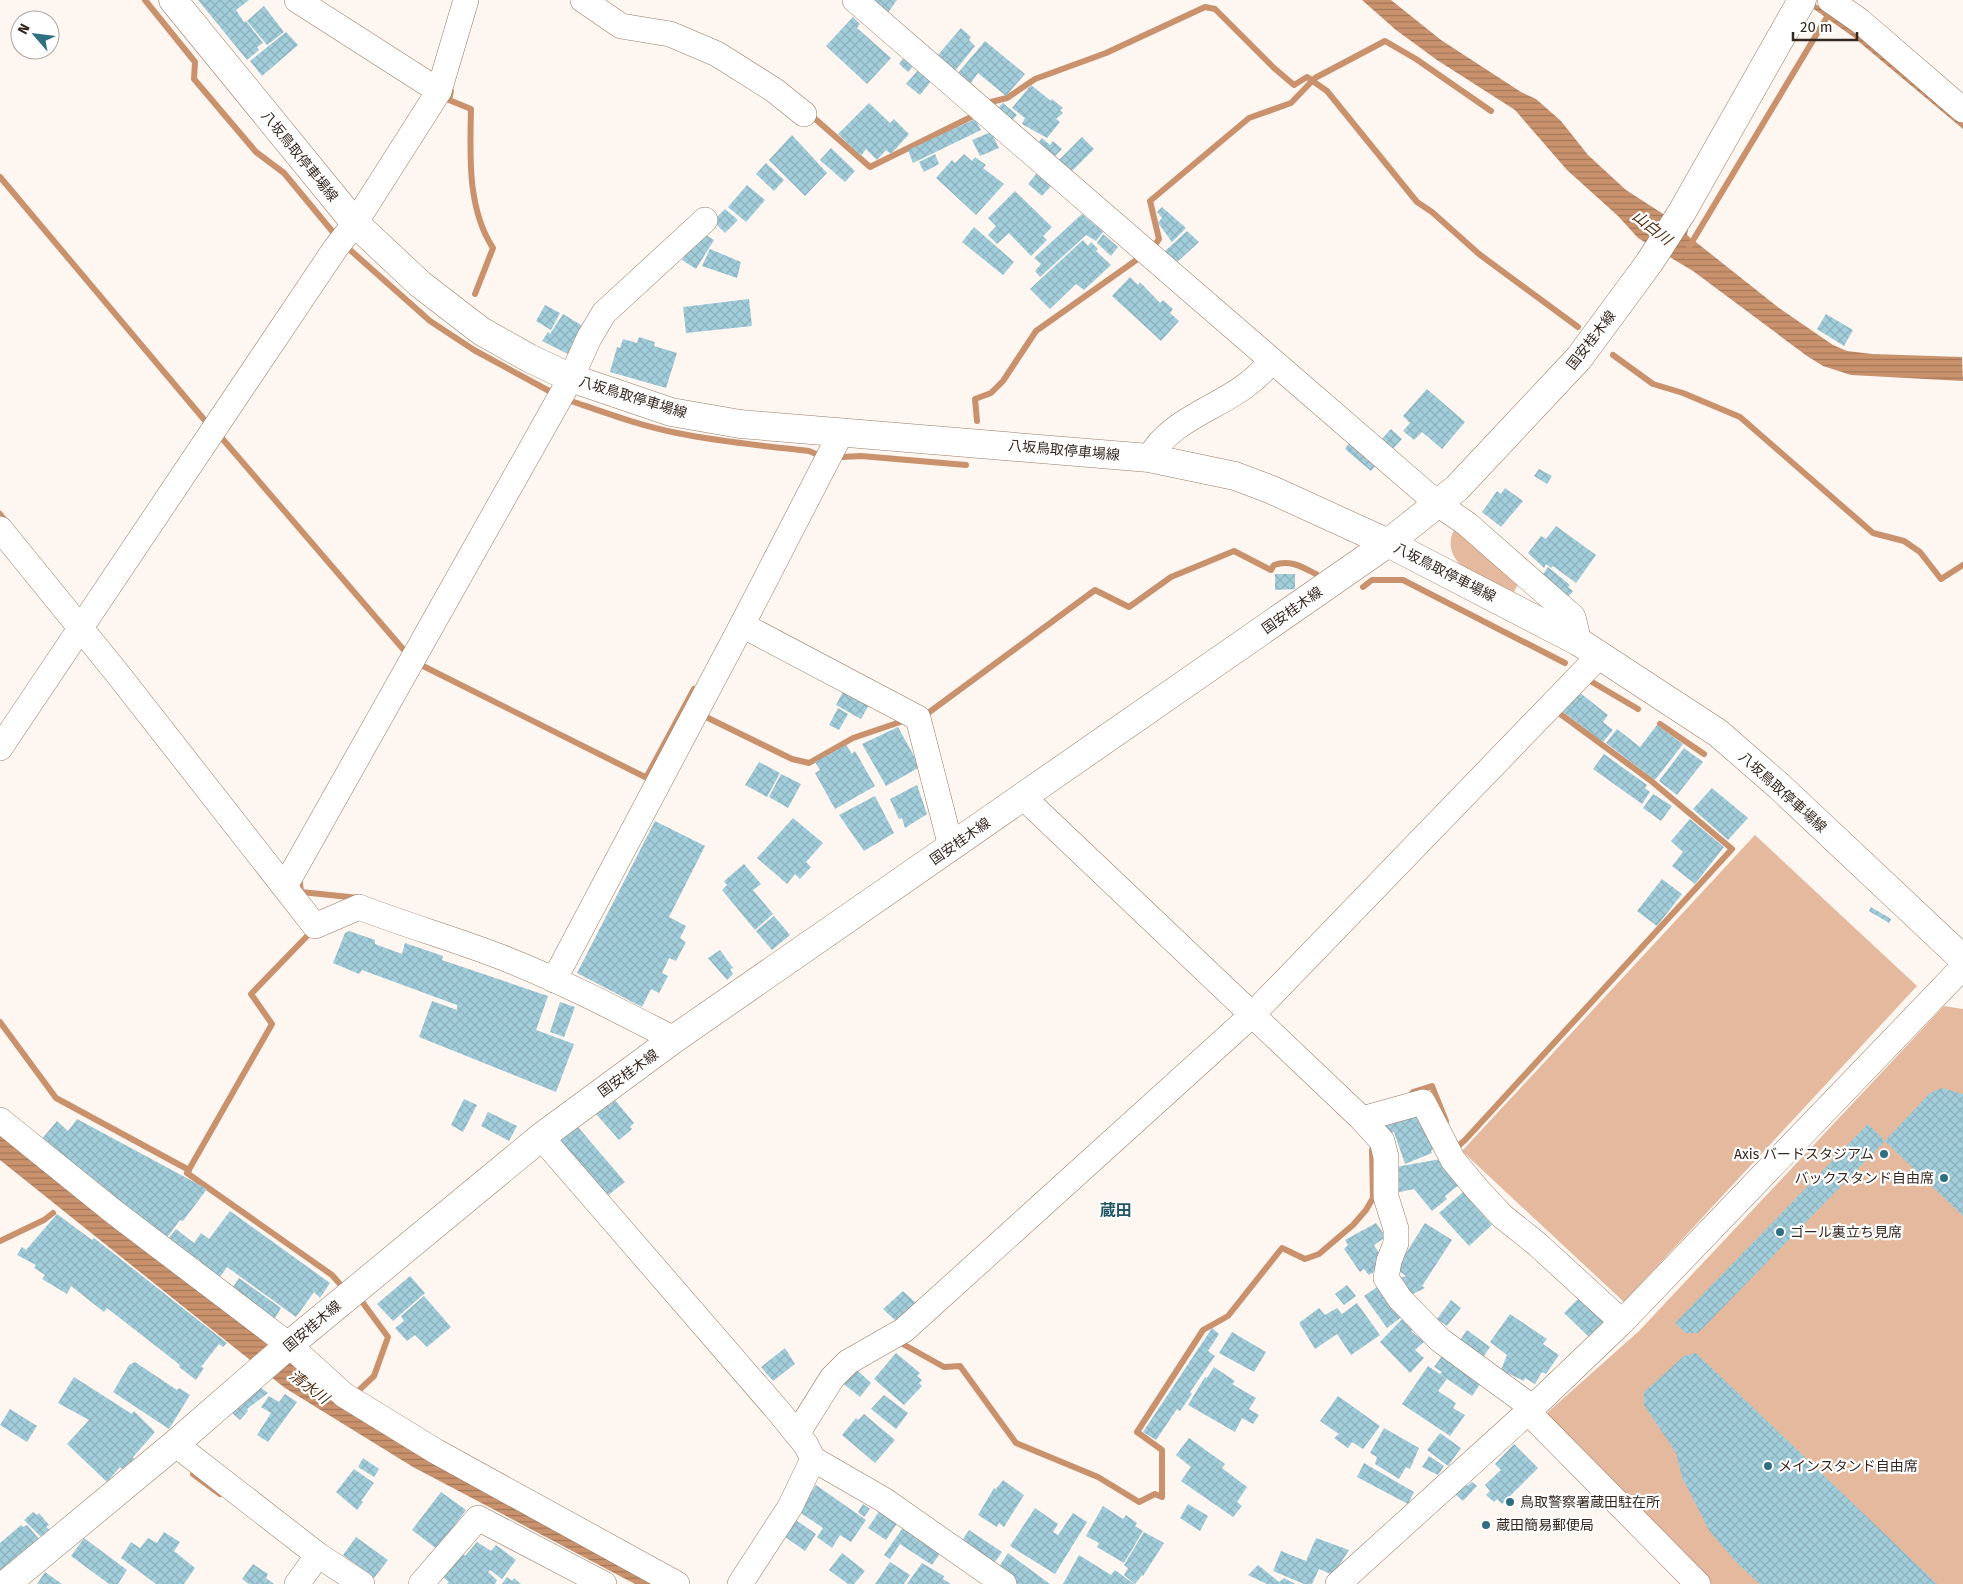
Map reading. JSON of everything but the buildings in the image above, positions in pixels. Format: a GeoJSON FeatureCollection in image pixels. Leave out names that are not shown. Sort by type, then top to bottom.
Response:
{"type":"FeatureCollection","features":[{"type":"Feature","properties":{"kind":"main road","name":"八坂鳥取停車場線"},"geometry":{"type":"LineString","coordinates":[[173,0],[355,223],[420,284],[481,331],[529,358],[571,378],[672,412],[740,424],[1149,458],[1226,474],[1272,490],[1388,543],[1590,648],[1718,733],[1779,786],[1963,959]]}},
{"type":"Feature","properties":{"kind":"main road","name":"国安桂木線"},"geometry":{"type":"LineString","coordinates":[[6,1584],[175,1444],[286,1347],[541,1137],[674,1039],[1388,543],[1457,488],[1579,358],[1649,263],[1682,212],[1802,0]]}},
{"type":"Feature","properties":{"kind":"street"},"geometry":{"type":"LineString","coordinates":[[297,0],[439,91]]}},
{"type":"Feature","properties":{"kind":"street"},"geometry":{"type":"LineString","coordinates":[[0,748],[335,249],[355,223],[439,91],[466,0]]}},
{"type":"Feature","properties":{"kind":"street"},"geometry":{"type":"LineString","coordinates":[[582,0],[620,26],[670,34],[717,54],[774,90],[804,114]]}},
{"type":"Feature","properties":{"kind":"street"},"geometry":{"type":"LineString","coordinates":[[797,1434],[832,1378],[848,1362],[904,1330],[1252,1015],[1590,648],[1573,617],[1467,524],[1438,504],[1271,361],[855,0]]}},
{"type":"Feature","properties":{"kind":"street"},"geometry":{"type":"LineString","coordinates":[[1830,0],[1884,41],[1963,110]]}},
{"type":"Feature","properties":{"kind":"street"},"geometry":{"type":"LineString","coordinates":[[285,886],[571,378],[589,338],[604,313],[705,220]]}},
{"type":"Feature","properties":{"kind":"street"},"geometry":{"type":"LineString","coordinates":[[1149,458],[1158,442],[1204,410],[1232,397],[1252,383],[1271,361]]}},
{"type":"Feature","properties":{"kind":"street"},"geometry":{"type":"LineString","coordinates":[[554,980],[742,625],[841,433]]}},
{"type":"Feature","properties":{"kind":"street"},"geometry":{"type":"LineString","coordinates":[[0,529],[315,926],[359,907],[409,927],[505,958],[674,1039]]}},
{"type":"Feature","properties":{"kind":"street"},"geometry":{"type":"LineString","coordinates":[[742,625],[918,718],[950,847]]}},
{"type":"Feature","properties":{"kind":"street"},"geometry":{"type":"LineString","coordinates":[[1023,797],[1362,1119],[1382,1142],[1386,1157],[1386,1197],[1396,1229],[1396,1243],[1389,1261],[1386,1278],[1400,1299],[1440,1340],[1530,1410],[1698,1584]]}},
{"type":"Feature","properties":{"kind":"street"},"geometry":{"type":"LineString","coordinates":[[1338,1584],[1530,1410],[1622,1322],[1963,966]]}},
{"type":"Feature","properties":{"kind":"street"},"geometry":{"type":"LineString","coordinates":[[1362,1119],[1423,1102],[1453,1160],[1477,1189],[1502,1216],[1537,1244],[1622,1322]]}},
{"type":"Feature","properties":{"kind":"street"},"geometry":{"type":"LineString","coordinates":[[0,1120],[352,1401],[437,1452],[677,1584]]}},
{"type":"Feature","properties":{"kind":"street"},"geometry":{"type":"LineString","coordinates":[[541,1137],[797,1434],[813,1459],[884,1500],[1004,1584]]}},
{"type":"Feature","properties":{"kind":"street"},"geometry":{"type":"LineString","coordinates":[[175,1444],[318,1555],[362,1584]]}},
{"type":"Feature","properties":{"kind":"street"},"geometry":{"type":"LineString","coordinates":[[740,1584],[790,1508],[813,1459]]}},
{"type":"Feature","properties":{"kind":"street"},"geometry":{"type":"LineString","coordinates":[[422,1584],[478,1518],[604,1584]]}},
{"type":"Feature","properties":{"kind":"street"},"geometry":{"type":"LineString","coordinates":[[297,1584],[318,1555]]}},
{"type":"Feature","properties":{"kind":"shaded area"},"geometry":{"type":"Polygon","coordinates":[[[1457,526],[1521,578],[1514,592],[1463,567],[1459,563],[1451,548],[1451,537],[1457,526]]]}},
{"type":"Feature","properties":{"kind":"shaded area"},"geometry":{"type":"Polygon","coordinates":[[[1755,835],[1917,986],[1624,1302],[1462,1151],[1755,835]]]}},
{"type":"Feature","properties":{"kind":"shaded area","name":"Axis バードスタジアム"},"geometry":{"type":"Polygon","coordinates":[[[1944,1006],[1963,1009],[1963,1584],[1711,1584],[1548,1420],[1548,1412],[1639,1331],[1944,1006]]]}},
{"type":"Feature","properties":{"kind":"water","name":"山白川"},"geometry":{"type":"Polygon","coordinates":[[[1362,0],[1391,0],[1441,40],[1521,92],[1536,99],[1561,121],[1588,155],[1626,190],[1688,230],[1687,235],[1779,308],[1833,345],[1847,351],[1872,354],[1962,357],[1963,381],[1851,375],[1823,366],[1807,356],[1693,271],[1638,238],[1618,216],[1567,170],[1515,110],[1437,60],[1396,30],[1362,0]]]}},
{"type":"Feature","properties":{"kind":"water"},"geometry":{"type":"Polygon","coordinates":[[[1814,3],[1857,32],[1963,121],[1963,129],[1852,36],[1811,7],[1814,3]]]}},
{"type":"Feature","properties":{"kind":"water","name":"清水川"},"geometry":{"type":"Polygon","coordinates":[[[0,1129],[269,1342],[669,1584],[635,1584],[413,1467],[285,1388],[0,1160],[0,1129]]]}},
{"type":"Feature","properties":{"kind":"waterway"},"geometry":{"type":"LineString","coordinates":[[145,0],[195,62],[194,79],[256,152],[284,173],[332,231]]}},
{"type":"Feature","properties":{"kind":"waterway"},"geometry":{"type":"LineString","coordinates":[[991,102],[1007,98],[1035,79],[1106,53],[1205,7],[1215,9],[1274,68],[1294,85],[1307,77],[1327,91],[1417,202],[1432,212],[1479,254],[1578,327]]}},
{"type":"Feature","properties":{"kind":"waterway"},"geometry":{"type":"LineString","coordinates":[[1689,247],[1827,17]]}},
{"type":"Feature","properties":{"kind":"waterway"},"geometry":{"type":"LineString","coordinates":[[1152,249],[1159,239],[1150,201],[1249,118],[1291,103],[1315,78],[1385,41],[1416,59],[1491,111]]}},
{"type":"Feature","properties":{"kind":"waterway"},"geometry":{"type":"LineString","coordinates":[[451,91],[449,100],[471,109],[470,144],[474,199],[478,216],[493,248],[475,294]]}},
{"type":"Feature","properties":{"kind":"waterway"},"geometry":{"type":"LineString","coordinates":[[813,117],[870,167],[973,116]]}},
{"type":"Feature","properties":{"kind":"waterway"},"geometry":{"type":"LineString","coordinates":[[0,177],[207,423]]}},
{"type":"Feature","properties":{"kind":"waterway"},"geometry":{"type":"LineString","coordinates":[[349,249],[430,321],[474,350],[551,392]]}},
{"type":"Feature","properties":{"kind":"waterway"},"geometry":{"type":"LineString","coordinates":[[977,421],[975,399],[991,393],[1003,381],[1036,331],[1142,256]]}},
{"type":"Feature","properties":{"kind":"waterway"},"geometry":{"type":"LineString","coordinates":[[1613,355],[1653,384],[1683,393],[1740,417],[1873,533],[1904,541],[1920,552],[1941,579],[1963,565]]}},
{"type":"Feature","properties":{"kind":"waterway"},"geometry":{"type":"LineString","coordinates":[[571,401],[650,427],[726,441],[809,451],[816,454]]}},
{"type":"Feature","properties":{"kind":"waterway"},"geometry":{"type":"LineString","coordinates":[[220,436],[403,649]]}},
{"type":"Feature","properties":{"kind":"waterway"},"geometry":{"type":"LineString","coordinates":[[843,457],[861,456],[966,465]]}},
{"type":"Feature","properties":{"kind":"waterway"},"geometry":{"type":"LineString","coordinates":[[0,514],[8,524]]}},
{"type":"Feature","properties":{"kind":"waterway"},"geometry":{"type":"LineString","coordinates":[[924,716],[1095,590],[1129,607],[1171,577],[1234,551],[1271,570],[1274,565],[1291,563],[1316,574]]}},
{"type":"Feature","properties":{"kind":"waterway"},"geometry":{"type":"LineString","coordinates":[[1363,587],[1372,580],[1403,580],[1565,663]]}},
{"type":"Feature","properties":{"kind":"waterway"},"geometry":{"type":"LineString","coordinates":[[421,665],[645,777]]}},
{"type":"Feature","properties":{"kind":"waterway"},"geometry":{"type":"LineString","coordinates":[[1592,682],[1638,709]]}},
{"type":"Feature","properties":{"kind":"waterway"},"geometry":{"type":"LineString","coordinates":[[647,776],[694,689]]}},
{"type":"Feature","properties":{"kind":"waterway"},"geometry":{"type":"LineString","coordinates":[[1455,1142],[1457,1147],[1465,1140],[1732,849],[1650,780],[1559,713]]}},
{"type":"Feature","properties":{"kind":"waterway"},"geometry":{"type":"LineString","coordinates":[[706,717],[792,759],[809,763],[853,738],[906,720]]}},
{"type":"Feature","properties":{"kind":"waterway"},"geometry":{"type":"LineString","coordinates":[[1660,724],[1704,754]]}},
{"type":"Feature","properties":{"kind":"waterway"},"geometry":{"type":"LineString","coordinates":[[300,883],[301,892],[359,898]]}},
{"type":"Feature","properties":{"kind":"waterway"},"geometry":{"type":"LineString","coordinates":[[311,932],[251,994],[272,1024],[187,1173],[332,1275],[339,1283]]}},
{"type":"Feature","properties":{"kind":"waterway"},"geometry":{"type":"LineString","coordinates":[[0,1022],[56,1098],[189,1170]]}},
{"type":"Feature","properties":{"kind":"waterway"},"geometry":{"type":"LineString","coordinates":[[1413,1092],[1432,1086],[1446,1121]]}},
{"type":"Feature","properties":{"kind":"waterway"},"geometry":{"type":"LineString","coordinates":[[901,1343],[944,1367],[960,1366],[1016,1443],[1098,1477],[1139,1502],[1155,1494],[1162,1497],[1162,1450],[1137,1432],[1203,1330],[1228,1316],[1282,1248],[1305,1259],[1319,1254],[1353,1225],[1366,1210],[1373,1198],[1372,1150]]}},
{"type":"Feature","properties":{"kind":"waterway"},"geometry":{"type":"LineString","coordinates":[[0,1241],[44,1220],[53,1213]]}},
{"type":"Feature","properties":{"kind":"waterway"},"geometry":{"type":"LineString","coordinates":[[354,1395],[374,1376],[388,1337],[363,1303]]}},
{"type":"Feature","properties":{"kind":"waterway"},"geometry":{"type":"LineString","coordinates":[[193,1474],[220,1494]]}},
{"type":"Feature","properties":{"kind":"place","name":"Axis バードスタジアム"},"geometry":{"type":"Point","coordinates":[1884,1154]}},
{"type":"Feature","properties":{"kind":"place","name":"バックスタンド自由席"},"geometry":{"type":"Point","coordinates":[1944,1178]}},
{"type":"Feature","properties":{"kind":"place","name":"ゴール裏立ち見席"},"geometry":{"type":"Point","coordinates":[1780,1232]}},
{"type":"Feature","properties":{"kind":"place","name":"メインスタンド自由席"},"geometry":{"type":"Point","coordinates":[1768,1466]}},
{"type":"Feature","properties":{"kind":"place","name":"鳥取警察署蔵田駐在所"},"geometry":{"type":"Point","coordinates":[1510,1502]}},
{"type":"Feature","properties":{"kind":"place","name":"蔵田簡易郵便局"},"geometry":{"type":"Point","coordinates":[1486,1525]}},
{"type":"Feature","properties":{"kind":"district","name":"蔵田"},"geometry":{"type":"Point","coordinates":[1116,1210]}}]}
